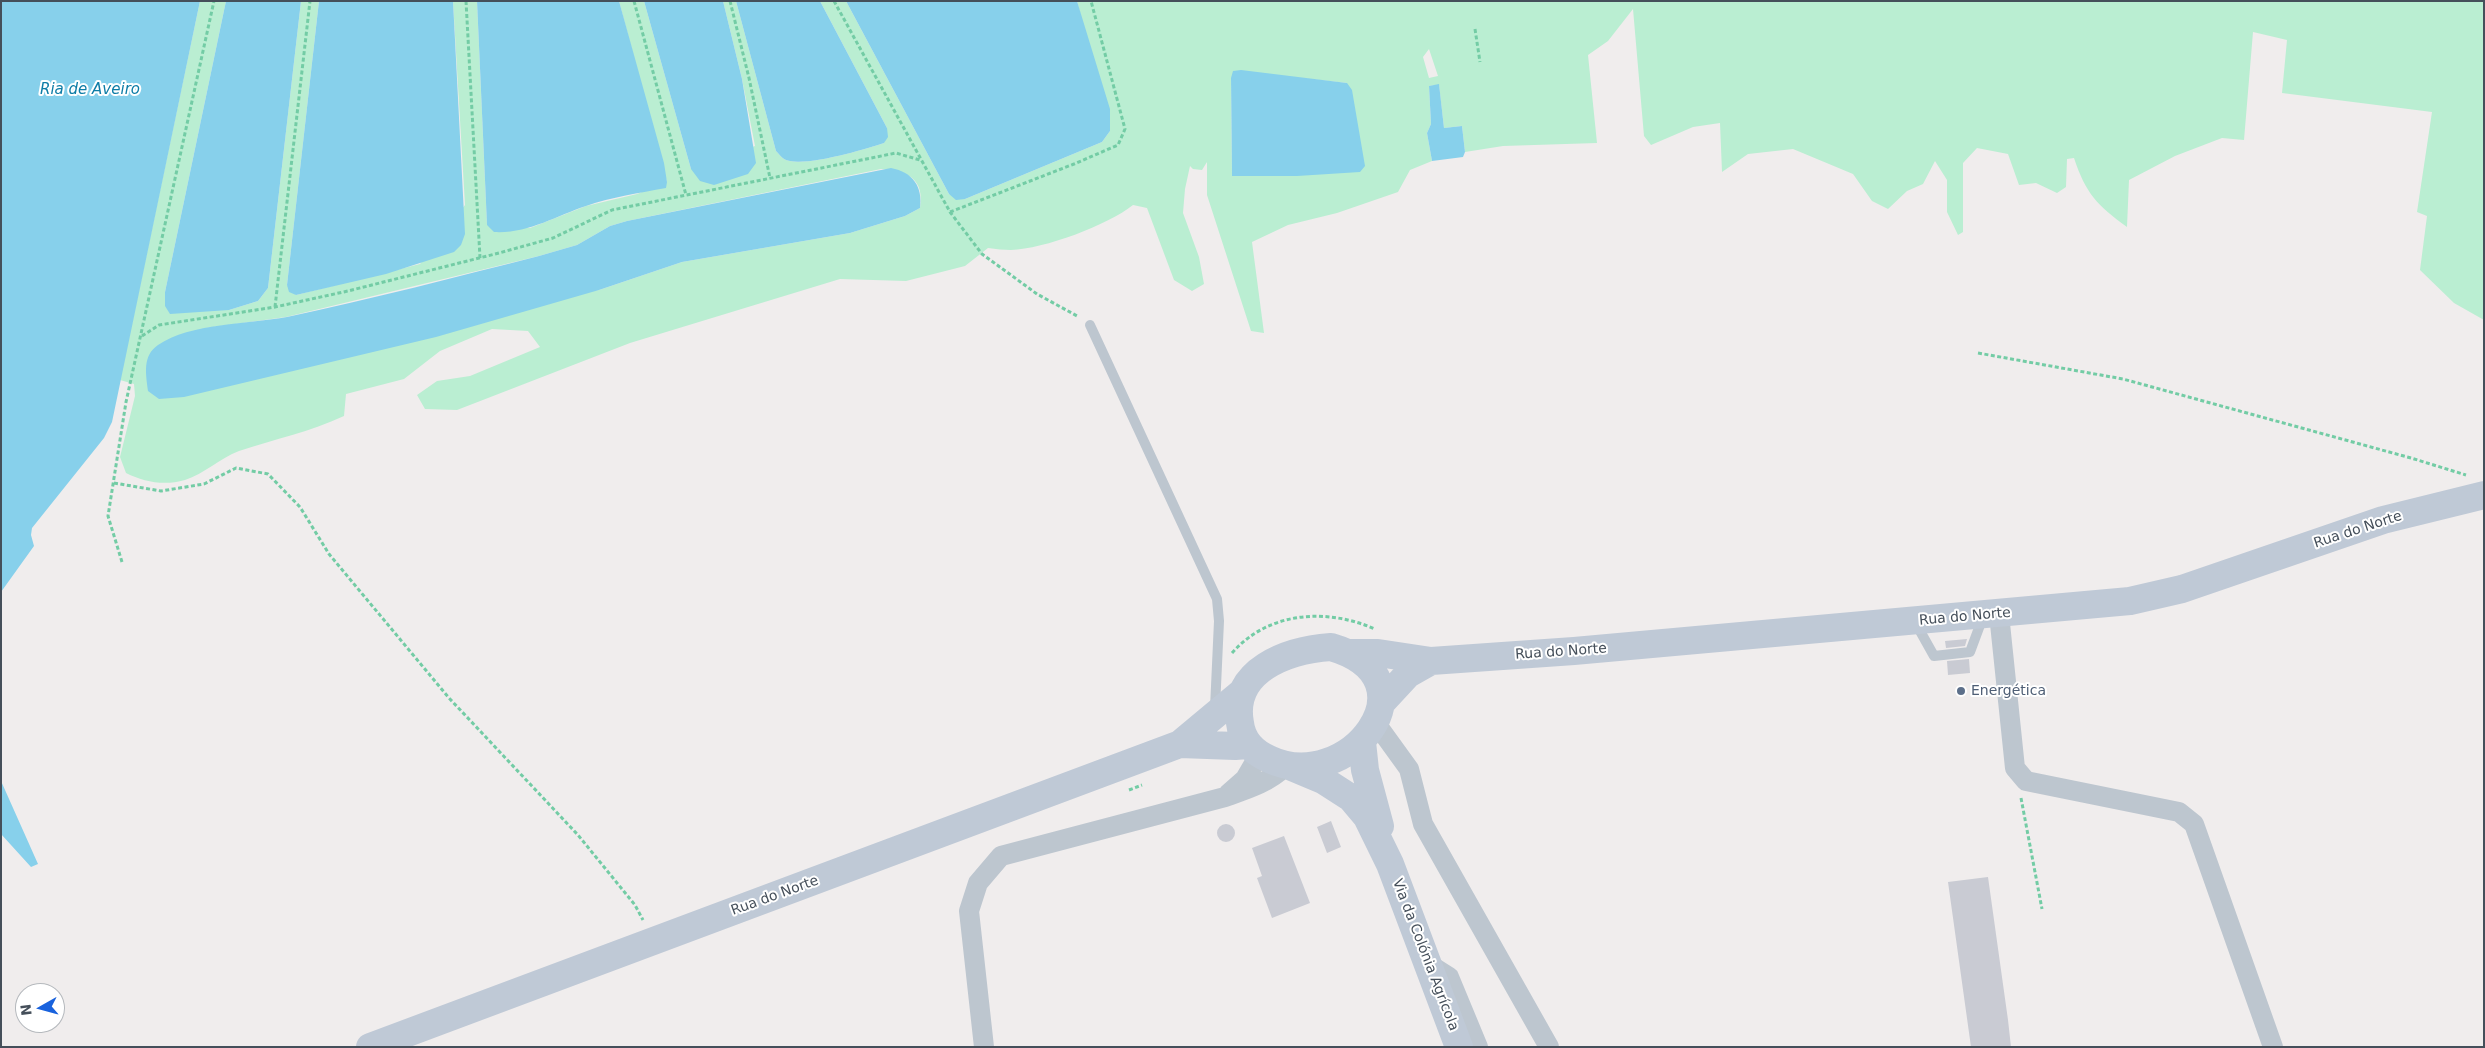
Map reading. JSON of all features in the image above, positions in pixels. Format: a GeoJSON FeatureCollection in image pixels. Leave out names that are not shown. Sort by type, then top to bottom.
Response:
{"type":"FeatureCollection","features":[{"type":"Feature","properties":{"kind":"main road","name":"Rua do Norte"},"geometry":{"type":"LineString","coordinates":[[1351,653],[1378,653],[1431,661],[1574,651],[1992,615],[2130,601],[2182,589],[2479,486]]}},
{"type":"Feature","properties":{"kind":"main road"},"geometry":{"type":"LineString","coordinates":[[1331,647],[1351,653],[1366,665],[1378,682],[1373,722],[1340,756],[1323,762],[1289,766],[1254,750],[1241,732],[1238,713],[1240,694],[1252,676],[1275,660],[1292,653],[1331,647]]}},
{"type":"Feature","properties":{"kind":"main road","name":"Rua do Norte"},"geometry":{"type":"LineString","coordinates":[[1373,722],[1408,674],[1431,661]]}},
{"type":"Feature","properties":{"kind":"main road","name":"Rua do Norte"},"geometry":{"type":"LineString","coordinates":[[370,1047],[1180,744],[1240,694]]}},
{"type":"Feature","properties":{"kind":"main road","name":"Via da Colónia Agrícola"},"geometry":{"type":"LineString","coordinates":[[1373,722],[1365,770],[1390,864]]}},
{"type":"Feature","properties":{"kind":"main road","name":"Rua do Norte"},"geometry":{"type":"LineString","coordinates":[[1180,744],[1235,746],[1254,750]]}},
{"type":"Feature","properties":{"kind":"main road","name":"Via da Colónia Agrícola"},"geometry":{"type":"LineString","coordinates":[[1289,766],[1323,780],[1351,798],[1367,817],[1390,864],[1460,1047]]}},
{"type":"Feature","properties":{"kind":"street"},"geometry":{"type":"LineString","coordinates":[[1992,615],[2015,768],[2026,781],[2179,812],[2194,824],[2273,1047]]}},
{"type":"Feature","properties":{"kind":"street"},"geometry":{"type":"LineString","coordinates":[[1373,722],[1409,769],[1423,824],[1549,1047]]}},
{"type":"Feature","properties":{"kind":"street"},"geometry":{"type":"LineString","coordinates":[[1225,797],[1245,779],[1254,750]]}},
{"type":"Feature","properties":{"kind":"street"},"geometry":{"type":"LineString","coordinates":[[984,1047],[969,911],[978,883],[1001,856],[1225,797],[1263,783],[1289,766]]}},
{"type":"Feature","properties":{"kind":"street"},"geometry":{"type":"LineString","coordinates":[[1430,965],[1448,977],[1478,1047]]}},
{"type":"Feature","properties":{"kind":"lane"},"geometry":{"type":"LineString","coordinates":[[1090,325],[1217,599],[1219,621],[1214,717]]}},
{"type":"Feature","properties":{"kind":"lane"},"geometry":{"type":"LineString","coordinates":[[1914,621],[1934,656],[1970,652],[1992,615]]}},
{"type":"Feature","properties":{"kind":"path"},"geometry":{"type":"LineString","coordinates":[[122,562],[108,516],[126,402],[214,1]]}},
{"type":"Feature","properties":{"kind":"path"},"geometry":{"type":"LineString","coordinates":[[275,307],[310,1]]}},
{"type":"Feature","properties":{"kind":"path"},"geometry":{"type":"LineString","coordinates":[[466,1],[480,258]]}},
{"type":"Feature","properties":{"kind":"path"},"geometry":{"type":"LineString","coordinates":[[634,1],[686,195]]}},
{"type":"Feature","properties":{"kind":"path"},"geometry":{"type":"LineString","coordinates":[[730,1],[749,78],[770,178]]}},
{"type":"Feature","properties":{"kind":"path"},"geometry":{"type":"LineString","coordinates":[[834,1],[950,212],[982,254],[1037,294],[1073,313],[1090,325]]}},
{"type":"Feature","properties":{"kind":"path"},"geometry":{"type":"LineString","coordinates":[[950,212],[1118,145],[1125,130],[1091,1]]}},
{"type":"Feature","properties":{"kind":"path"},"geometry":{"type":"LineString","coordinates":[[1475,29],[1480,62]]}},
{"type":"Feature","properties":{"kind":"path"},"geometry":{"type":"LineString","coordinates":[[142,336],[159,325],[275,307],[480,258],[553,238],[612,210],[896,153],[920,160]]}},
{"type":"Feature","properties":{"kind":"path"},"geometry":{"type":"LineString","coordinates":[[1978,353],[2123,379],[2411,458],[2479,486]]}},
{"type":"Feature","properties":{"kind":"path"},"geometry":{"type":"LineString","coordinates":[[114,483],[161,491],[204,484],[236,468],[268,474],[300,507],[329,554],[449,698],[578,835],[635,905],[654,941]]}},
{"type":"Feature","properties":{"kind":"path"},"geometry":{"type":"LineString","coordinates":[[2015,768],[2042,909]]}},
{"type":"Feature","properties":{"kind":"green space"},"geometry":{"type":"Polygon","coordinates":[[[200,1],[226,1],[165,292],[229,310],[258,301],[268,288],[301,1],[319,1],[287,285],[296,295],[420,264],[465,205],[453,1],[477,1],[487,225],[530,228],[586,206],[637,194],[667,182],[619,1],[644,1],[691,169],[755,146],[742,79],[723,1],[736,1],[776,151],[784,159],[804,162],[818,160],[884,143],[887,128],[820,1],[846,1],[949,194],[965,199],[1102,142],[1110,131],[1077,1],[2484,1],[2484,320],[2454,303],[2420,270],[2427,216],[2417,212],[2432,112],[2282,93],[2287,40],[2253,32],[2244,140],[2222,138],[2175,156],[2129,180],[2127,227],[2094,198],[2083,181],[2074,158],[2067,159],[2066,187],[2057,193],[2036,183],[2019,185],[2008,154],[1977,148],[1963,163],[1963,232],[1958,235],[1947,212],[1947,180],[1935,161],[1923,184],[1907,191],[1888,209],[1872,201],[1853,174],[1793,149],[1748,154],[1722,172],[1720,123],[1693,127],[1651,145],[1644,136],[1633,9],[1608,41],[1588,55],[1597,143],[1503,146],[1465,152],[1462,126],[1444,128],[1439,85],[1429,86],[1431,124],[1427,133],[1432,161],[1410,170],[1398,192],[1337,213],[1288,225],[1252,242],[1264,333],[1251,331],[1207,195],[1207,162],[1202,170],[1193,169],[1190,166],[1185,189],[1183,213],[1199,257],[1204,284],[1192,291],[1174,280],[1147,208],[1133,205],[1122,213],[1092,228],[1058,241],[1025,249],[988,248],[965,266],[906,281],[840,279],[630,343],[457,410],[425,409],[417,395],[437,381],[470,376],[540,347],[528,331],[492,329],[440,351],[404,379],[346,394],[344,416],[305,431],[239,451],[192,477],[169,483],[147,481],[126,473],[120,457],[135,396],[134,384],[120,380],[200,1]],[[1429,49],[1423,57],[1429,78],[1438,76],[1429,49]],[[1291,77],[1231,78],[1232,176],[1347,83],[1291,77]],[[881,169],[610,226],[577,245],[539,256],[286,317],[199,329],[599,290],[682,262],[850,233],[905,216],[920,208],[921,198],[917,183],[912,178],[899,171],[881,169]]]}},
{"type":"Feature","properties":{"kind":"water","name":"Ria de Aveiro"},"geometry":{"type":"Polygon","coordinates":[[[1,1],[200,1],[112,422],[104,438],[32,528],[31,535],[34,546],[1,592],[1,1]]]}},
{"type":"Feature","properties":{"kind":"water"},"geometry":{"type":"Polygon","coordinates":[[[226,1],[301,1],[268,288],[258,301],[229,310],[170,314],[165,306],[165,292],[226,1]]]}},
{"type":"Feature","properties":{"kind":"water"},"geometry":{"type":"Polygon","coordinates":[[[319,1],[453,1],[465,234],[461,245],[454,252],[386,274],[296,295],[289,292],[287,285],[319,1]]]}},
{"type":"Feature","properties":{"kind":"water"},"geometry":{"type":"Polygon","coordinates":[[[477,1],[619,1],[664,163],[666,188],[596,203],[530,227],[506,232],[494,232],[487,225],[477,1]]]}},
{"type":"Feature","properties":{"kind":"water"},"geometry":{"type":"Polygon","coordinates":[[[644,1],[723,1],[742,79],[756,163],[748,174],[714,185],[700,181],[691,169],[644,1]]]}},
{"type":"Feature","properties":{"kind":"water"},"geometry":{"type":"Polygon","coordinates":[[[736,1],[820,1],[887,128],[888,137],[884,143],[818,160],[804,162],[784,159],[776,151],[736,1]]]}},
{"type":"Feature","properties":{"kind":"water"},"geometry":{"type":"Polygon","coordinates":[[[846,1],[1077,1],[1110,109],[1110,131],[1102,142],[965,199],[956,200],[949,194],[846,1]]]}},
{"type":"Feature","properties":{"kind":"water"},"geometry":{"type":"Polygon","coordinates":[[[1241,70],[1347,83],[1352,90],[1365,166],[1360,172],[1297,176],[1232,176],[1231,78],[1233,71],[1241,70]]]}},
{"type":"Feature","properties":{"kind":"water"},"geometry":{"type":"Polygon","coordinates":[[[1439,84],[1444,128],[1462,126],[1465,152],[1463,157],[1432,161],[1427,133],[1431,124],[1429,86],[1439,84]]]}},
{"type":"Feature","properties":{"kind":"water"},"geometry":{"type":"Polygon","coordinates":[[[891,168],[905,173],[915,182],[920,193],[920,208],[905,216],[850,233],[682,262],[599,290],[436,337],[184,397],[159,399],[148,391],[146,366],[149,354],[158,345],[186,332],[220,325],[287,317],[351,303],[577,245],[610,226],[627,221],[891,168]]]}},
{"type":"Feature","properties":{"kind":"water"},"geometry":{"type":"Polygon","coordinates":[[[1,781],[38,864],[31,867],[1,834],[1,781]]]}},
{"type":"Feature","properties":{"kind":"building"},"geometry":{"type":"Polygon","coordinates":[[[1967,639],[1965,646],[1946,648],[1945,641],[1967,639]]]}},
{"type":"Feature","properties":{"kind":"building"},"geometry":{"type":"Polygon","coordinates":[[[1969,659],[1970,673],[1948,675],[1947,661],[1969,659]]]}},
{"type":"Feature","properties":{"kind":"building"},"geometry":{"type":"Polygon","coordinates":[[[1331,821],[1341,847],[1327,853],[1317,827],[1331,821]]]}},
{"type":"Feature","properties":{"kind":"building"},"geometry":{"type":"Polygon","coordinates":[[[1226,824],[1232,827],[1235,833],[1232,839],[1226,842],[1220,839],[1217,833],[1220,827],[1226,824]]]}},
{"type":"Feature","properties":{"kind":"building"},"geometry":{"type":"Polygon","coordinates":[[[1284,836],[1310,903],[1272,918],[1257,878],[1262,876],[1252,848],[1284,836]]]}},
{"type":"Feature","properties":{"kind":"building"},"geometry":{"type":"Polygon","coordinates":[[[1988,877],[2011,1047],[1971,1047],[1948,882],[1988,877]]]}},
{"type":"Feature","properties":{"kind":"place","name":"Energética"},"geometry":{"type":"Point","coordinates":[1961,691]}}]}
